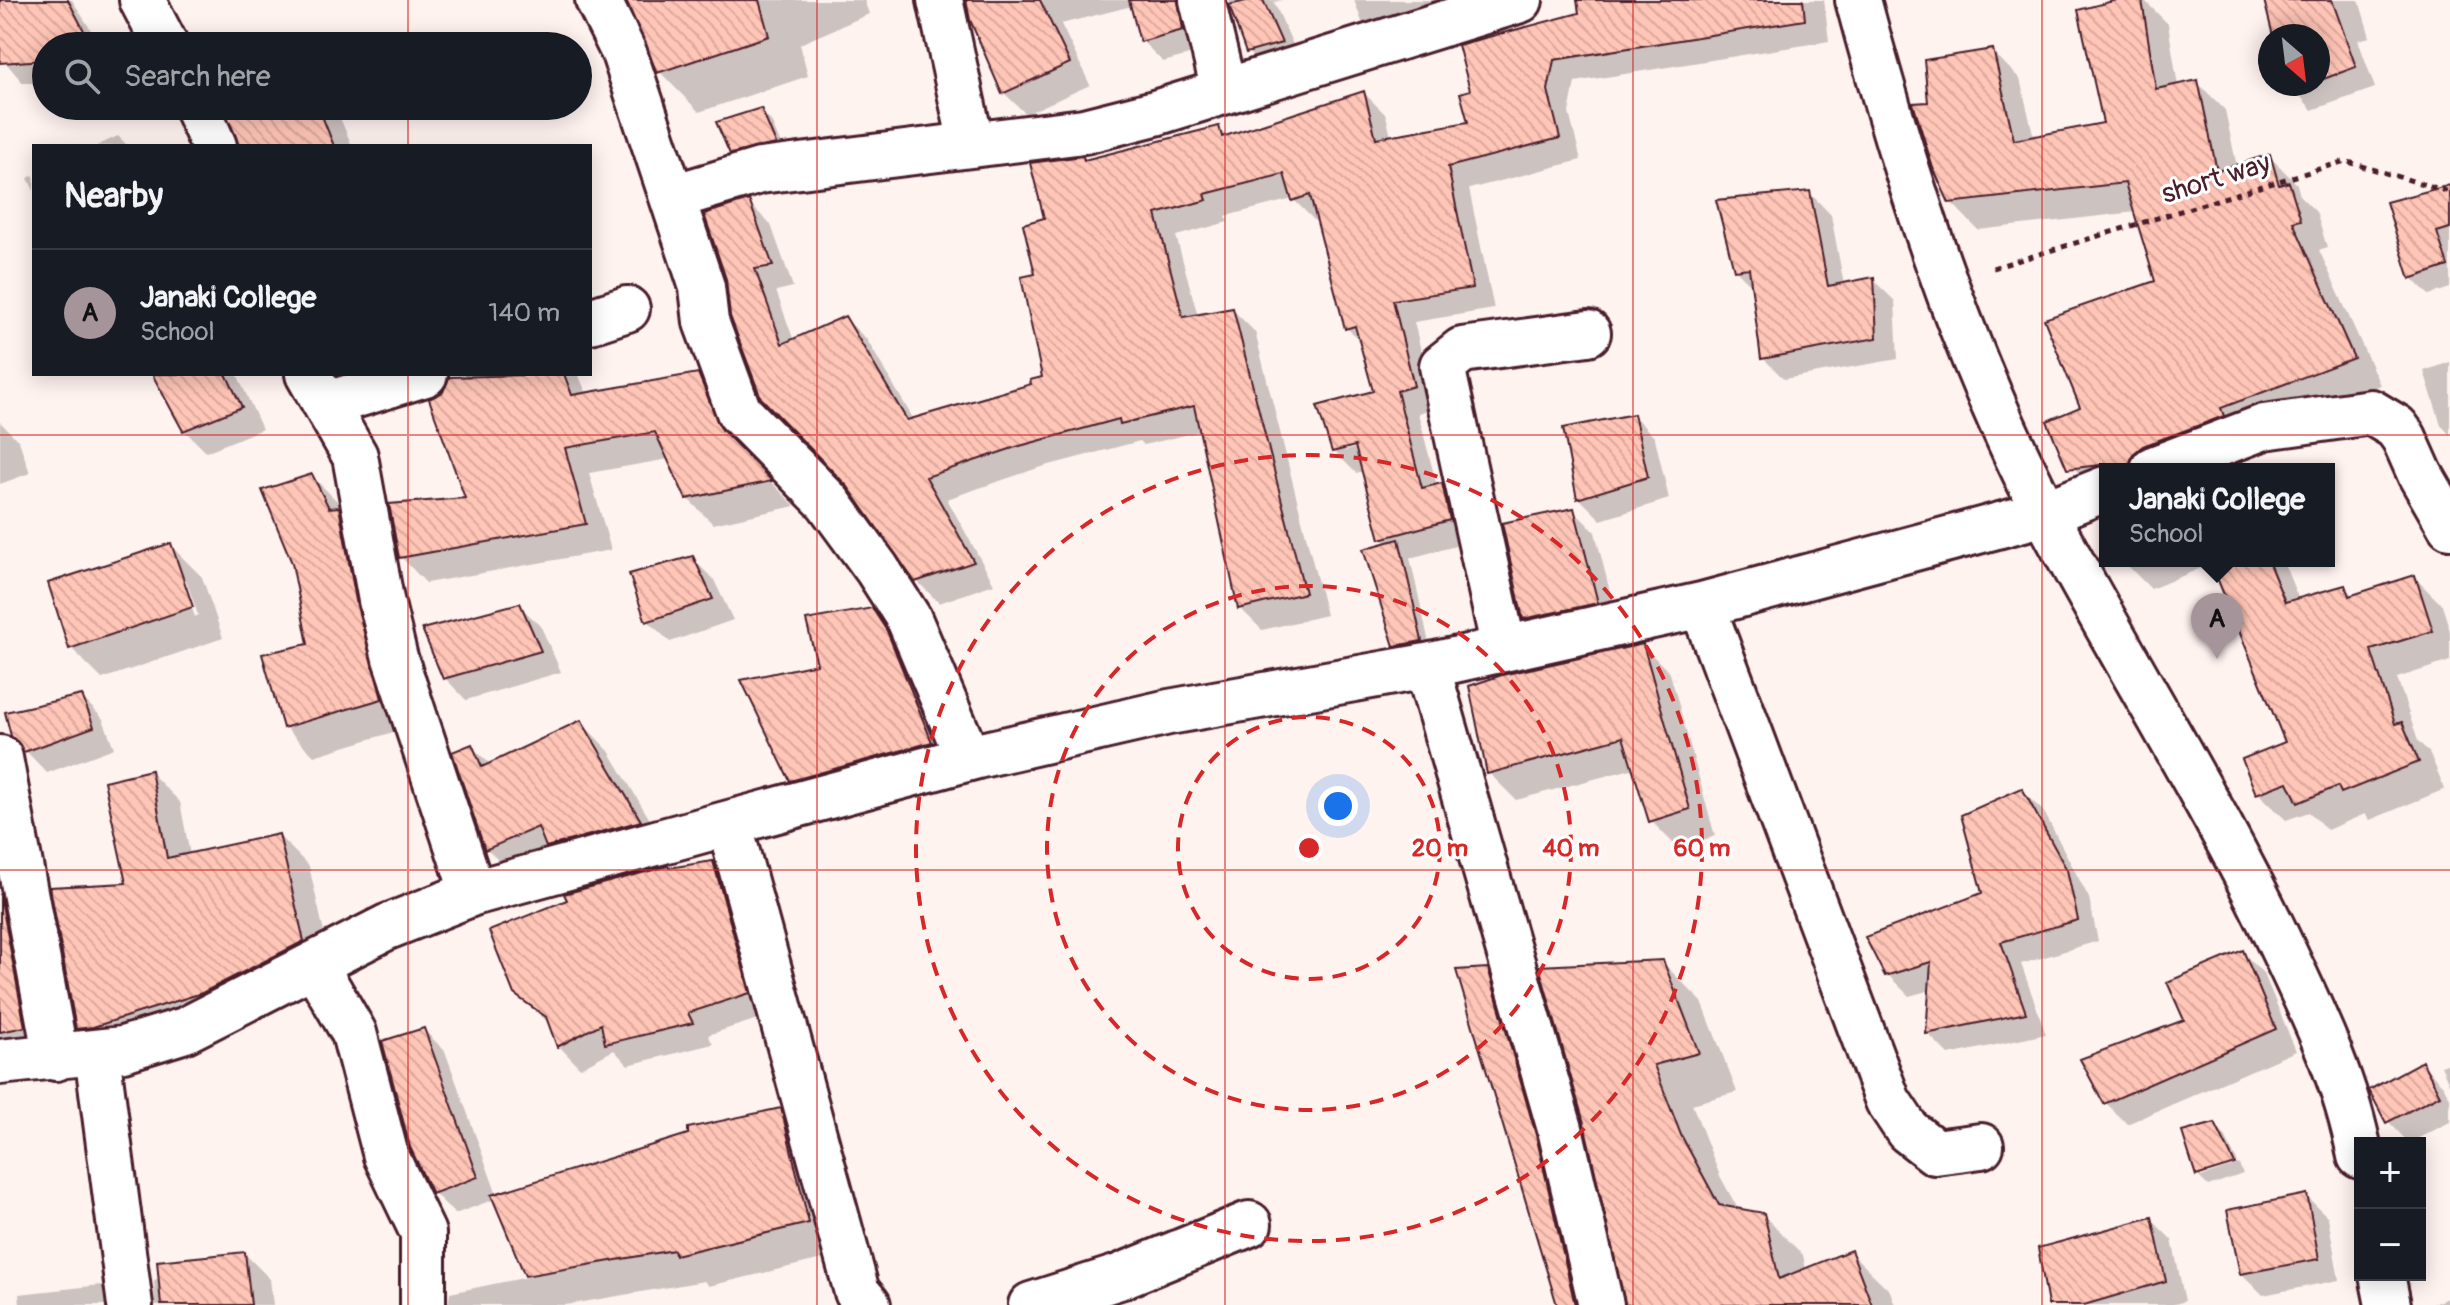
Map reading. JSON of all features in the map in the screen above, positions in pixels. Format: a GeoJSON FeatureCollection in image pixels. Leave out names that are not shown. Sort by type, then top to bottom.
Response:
{"type":"FeatureCollection","features":[{"type":"Feature","properties":{"kind":"street"},"geometry":{"type":"LineString","coordinates":[[142,0],[159,32]]}},
{"type":"Feature","properties":{"kind":"street"},"geometry":{"type":"LineString","coordinates":[[598,0],[624,53],[702,287],[706,322],[739,412],[828,502],[877,569],[909,619],[968,758]]}},
{"type":"Feature","properties":{"kind":"street"},"geometry":{"type":"LineString","coordinates":[[940,0],[971,143]]}},
{"type":"Feature","properties":{"kind":"street"},"geometry":{"type":"LineString","coordinates":[[1202,0],[1224,91]]}},
{"type":"Feature","properties":{"kind":"street"},"geometry":{"type":"LineString","coordinates":[[673,197],[760,171],[1084,131],[1520,0]]}},
{"type":"Feature","properties":{"kind":"street"},"geometry":{"type":"LineString","coordinates":[[1858,0],[1882,89],[1956,315],[1998,417],[2045,513],[2250,879],[2330,1051],[2357,1137]]}},
{"type":"Feature","properties":{"kind":"street"},"geometry":{"type":"LineString","coordinates":[[202,120],[213,144]]}},
{"type":"Feature","properties":{"kind":"street"},"geometry":{"type":"LineString","coordinates":[[1504,649],[1442,366],[1462,350],[1588,333]]}},
{"type":"Feature","properties":{"kind":"street"},"geometry":{"type":"LineString","coordinates":[[411,376],[317,389],[355,456],[395,658],[473,893]]}},
{"type":"Feature","properties":{"kind":"street"},"geometry":{"type":"LineString","coordinates":[[2169,463],[2264,427],[2371,412],[2396,427],[2404,438],[2420,474],[2450,526]]}},
{"type":"Feature","properties":{"kind":"street"},"geometry":{"type":"LineString","coordinates":[[0,1062],[77,1056],[185,1030],[387,927],[473,893],[968,758],[1169,712],[1427,666],[1702,605],[2045,513],[2099,491]]}},
{"type":"Feature","properties":{"kind":"street"},"geometry":{"type":"LineString","coordinates":[[1702,605],[1888,1101],[1908,1131],[1935,1152],[1981,1146]]}},
{"type":"Feature","properties":{"kind":"street"},"geometry":{"type":"LineString","coordinates":[[1427,666],[1560,1129],[1601,1305]]}},
{"type":"Feature","properties":{"kind":"street"},"geometry":{"type":"LineString","coordinates":[[0,758],[77,1056],[130,1305]]}},
{"type":"Feature","properties":{"kind":"street"},"geometry":{"type":"LineString","coordinates":[[729,823],[857,1292],[868,1305]]}},
{"type":"Feature","properties":{"kind":"street"},"geometry":{"type":"LineString","coordinates":[[314,964],[354,1033],[386,1156],[423,1233],[423,1305]]}},
{"type":"Feature","properties":{"kind":"street"},"geometry":{"type":"LineString","coordinates":[[1031,1305],[1119,1277],[1249,1224]]}},
{"type":"Feature","properties":{"kind":"path","name":"short way"},"geometry":{"type":"LineString","coordinates":[[1993,268],[2345,161],[2450,192]]}},
{"type":"Feature","properties":{"kind":"building"},"geometry":{"type":"Polygon","coordinates":[[[0,0],[68,0],[85,32],[32,32],[32,61],[0,63],[0,0]]]}},
{"type":"Feature","properties":{"kind":"building"},"geometry":{"type":"Polygon","coordinates":[[[626,0],[759,0],[769,36],[657,73],[626,0]]]}},
{"type":"Feature","properties":{"kind":"building"},"geometry":{"type":"Polygon","coordinates":[[[966,0],[1040,0],[1070,63],[1002,94],[970,20],[966,0]]]}},
{"type":"Feature","properties":{"kind":"building"},"geometry":{"type":"Polygon","coordinates":[[[1129,0],[1178,0],[1183,30],[1140,42],[1129,0]]]}},
{"type":"Feature","properties":{"kind":"building"},"geometry":{"type":"Polygon","coordinates":[[[1263,0],[1282,43],[1246,53],[1229,5],[1263,0]]]}},
{"type":"Feature","properties":{"kind":"building"},"geometry":{"type":"Polygon","coordinates":[[[1577,0],[1803,0],[1805,20],[1554,60],[1548,90],[1560,138],[1448,167],[1473,288],[1393,300],[1414,386],[1397,391],[1422,488],[1442,483],[1450,520],[1380,539],[1355,446],[1332,452],[1317,406],[1373,391],[1355,326],[1345,329],[1310,195],[1292,201],[1284,174],[1205,194],[1207,200],[1156,214],[1183,317],[1233,308],[1305,593],[1238,609],[1194,406],[1120,424],[1119,419],[1016,447],[926,477],[974,562],[915,582],[848,487],[761,398],[730,316],[726,279],[704,214],[749,200],[773,266],[755,269],[782,344],[845,316],[907,420],[1031,384],[1030,380],[1042,377],[1021,277],[1035,274],[1023,224],[1044,218],[1030,163],[1083,156],[1084,160],[1219,126],[1222,137],[1364,91],[1376,138],[1468,122],[1460,93],[1470,90],[1458,45],[1579,13],[1577,0]]]}},
{"type":"Feature","properties":{"kind":"building"},"geometry":{"type":"Polygon","coordinates":[[[2117,0],[2142,0],[2156,89],[2198,80],[2217,171],[2270,154],[2279,185],[2289,182],[2301,220],[2293,222],[2354,358],[2221,408],[2224,416],[2143,446],[2133,454],[2131,463],[2099,463],[2067,469],[2047,421],[2080,407],[2044,319],[2155,281],[2125,183],[1949,203],[1933,168],[1913,103],[1928,102],[1924,60],[1993,49],[2014,140],[2103,123],[2078,10],[2117,0]]]}},
{"type":"Feature","properties":{"kind":"building"},"geometry":{"type":"Polygon","coordinates":[[[2264,0],[2332,0],[2356,67],[2330,77],[2330,24],[2270,24],[2264,0]]]}},
{"type":"Feature","properties":{"kind":"building"},"geometry":{"type":"Polygon","coordinates":[[[761,108],[776,144],[730,154],[716,122],[761,108]]]}},
{"type":"Feature","properties":{"kind":"building"},"geometry":{"type":"Polygon","coordinates":[[[229,120],[324,120],[333,144],[238,144],[229,120]]]}},
{"type":"Feature","properties":{"kind":"building"},"geometry":{"type":"Polygon","coordinates":[[[2450,185],[2450,228],[2437,232],[2448,266],[2410,279],[2386,202],[2450,185]]]}},
{"type":"Feature","properties":{"kind":"building"},"geometry":{"type":"Polygon","coordinates":[[[1810,191],[1828,286],[1874,277],[1877,338],[1761,359],[1749,268],[1734,270],[1716,200],[1810,191]]]}},
{"type":"Feature","properties":{"kind":"building"},"geometry":{"type":"Polygon","coordinates":[[[698,373],[721,429],[772,481],[686,499],[655,432],[565,448],[586,524],[399,558],[389,504],[465,498],[429,399],[443,392],[449,377],[565,376],[572,395],[698,373]]]}},
{"type":"Feature","properties":{"kind":"building"},"geometry":{"type":"Polygon","coordinates":[[[153,376],[227,376],[242,407],[183,431],[153,376]]]}},
{"type":"Feature","properties":{"kind":"building"},"geometry":{"type":"Polygon","coordinates":[[[1634,414],[1648,477],[1577,499],[1563,428],[1634,414]]]}},
{"type":"Feature","properties":{"kind":"building"},"geometry":{"type":"Polygon","coordinates":[[[312,474],[329,508],[339,507],[357,606],[382,699],[283,728],[262,654],[308,644],[292,563],[262,490],[312,474]]]}},
{"type":"Feature","properties":{"kind":"building"},"geometry":{"type":"Polygon","coordinates":[[[1574,508],[1598,603],[1523,619],[1502,523],[1574,508]]]}},
{"type":"Feature","properties":{"kind":"building"},"geometry":{"type":"Polygon","coordinates":[[[1399,539],[1422,641],[1394,646],[1363,549],[1399,539]]]}},
{"type":"Feature","properties":{"kind":"building"},"geometry":{"type":"Polygon","coordinates":[[[171,543],[193,607],[69,649],[48,583],[171,543]]]}},
{"type":"Feature","properties":{"kind":"building"},"geometry":{"type":"Polygon","coordinates":[[[693,556],[713,599],[646,622],[629,574],[693,556]]]}},
{"type":"Feature","properties":{"kind":"building"},"geometry":{"type":"Polygon","coordinates":[[[2212,567],[2270,567],[2285,602],[2345,585],[2349,596],[2415,575],[2433,631],[2371,650],[2395,724],[2402,722],[2419,762],[2341,793],[2338,786],[2298,803],[2288,782],[2256,794],[2242,759],[2285,742],[2212,567]]]}},
{"type":"Feature","properties":{"kind":"building"},"geometry":{"type":"Polygon","coordinates":[[[520,603],[541,651],[443,679],[422,629],[520,603]]]}},
{"type":"Feature","properties":{"kind":"building"},"geometry":{"type":"Polygon","coordinates":[[[872,608],[887,631],[932,742],[790,781],[741,680],[817,664],[806,620],[872,608]]]}},
{"type":"Feature","properties":{"kind":"building"},"geometry":{"type":"Polygon","coordinates":[[[1643,644],[1690,809],[1649,822],[1623,737],[1487,774],[1469,686],[1502,675],[1643,644]]]}},
{"type":"Feature","properties":{"kind":"building"},"geometry":{"type":"Polygon","coordinates":[[[82,695],[94,727],[24,752],[11,736],[5,712],[82,695]]]}},
{"type":"Feature","properties":{"kind":"building"},"geometry":{"type":"Polygon","coordinates":[[[581,720],[641,821],[546,847],[538,827],[485,850],[452,752],[472,744],[482,767],[581,720]]]}},
{"type":"Feature","properties":{"kind":"building"},"geometry":{"type":"Polygon","coordinates":[[[151,770],[167,858],[279,834],[304,941],[202,993],[93,1027],[76,1029],[50,887],[126,883],[104,781],[151,770]]]}},
{"type":"Feature","properties":{"kind":"building"},"geometry":{"type":"Polygon","coordinates":[[[2022,788],[2067,870],[2078,920],[2001,942],[2026,1013],[1926,1034],[1931,962],[1885,976],[1865,937],[1982,893],[1961,815],[2022,788]]]}},
{"type":"Feature","properties":{"kind":"building"},"geometry":{"type":"Polygon","coordinates":[[[713,861],[750,993],[688,1013],[693,1023],[605,1044],[601,1024],[557,1047],[546,1017],[514,994],[489,931],[567,900],[564,894],[668,866],[713,861]]]}},
{"type":"Feature","properties":{"kind":"building"},"geometry":{"type":"Polygon","coordinates":[[[0,894],[25,1027],[0,1032],[0,894]]]}},
{"type":"Feature","properties":{"kind":"building"},"geometry":{"type":"Polygon","coordinates":[[[2243,950],[2276,1029],[2104,1104],[2080,1059],[2184,1020],[2167,982],[2243,950]]]}},
{"type":"Feature","properties":{"kind":"building"},"geometry":{"type":"Polygon","coordinates":[[[1663,960],[1699,1053],[1654,1065],[1681,1135],[1719,1205],[1764,1213],[1779,1279],[1851,1250],[1872,1305],[1625,1305],[1584,1123],[1539,966],[1663,960]]]}},
{"type":"Feature","properties":{"kind":"building"},"geometry":{"type":"Polygon","coordinates":[[[1488,968],[1536,1135],[1575,1305],[1557,1305],[1456,970],[1488,968]]]}},
{"type":"Feature","properties":{"kind":"building"},"geometry":{"type":"Polygon","coordinates":[[[424,1028],[478,1177],[432,1194],[410,1147],[382,1041],[424,1028]]]}},
{"type":"Feature","properties":{"kind":"building"},"geometry":{"type":"Polygon","coordinates":[[[2422,1061],[2440,1095],[2386,1123],[2369,1090],[2422,1061]]]}},
{"type":"Feature","properties":{"kind":"building"},"geometry":{"type":"Polygon","coordinates":[[[781,1108],[809,1223],[675,1255],[674,1250],[525,1276],[491,1195],[688,1134],[688,1128],[781,1108]]]}},
{"type":"Feature","properties":{"kind":"building"},"geometry":{"type":"Polygon","coordinates":[[[2215,1123],[2235,1164],[2196,1176],[2182,1132],[2215,1123]]]}},
{"type":"Feature","properties":{"kind":"building"},"geometry":{"type":"Polygon","coordinates":[[[2307,1194],[2319,1259],[2240,1274],[2227,1210],[2307,1194]]]}},
{"type":"Feature","properties":{"kind":"building"},"geometry":{"type":"Polygon","coordinates":[[[2152,1217],[2166,1281],[2084,1305],[2048,1305],[2038,1248],[2152,1217]]]}},
{"type":"Feature","properties":{"kind":"building"},"geometry":{"type":"Polygon","coordinates":[[[245,1252],[251,1305],[161,1305],[157,1261],[245,1252]]]}},
{"type":"Feature","properties":{"kind":"place","name":"Janaki College"},"geometry":{"type":"Point","coordinates":[2217,659]}}]}
